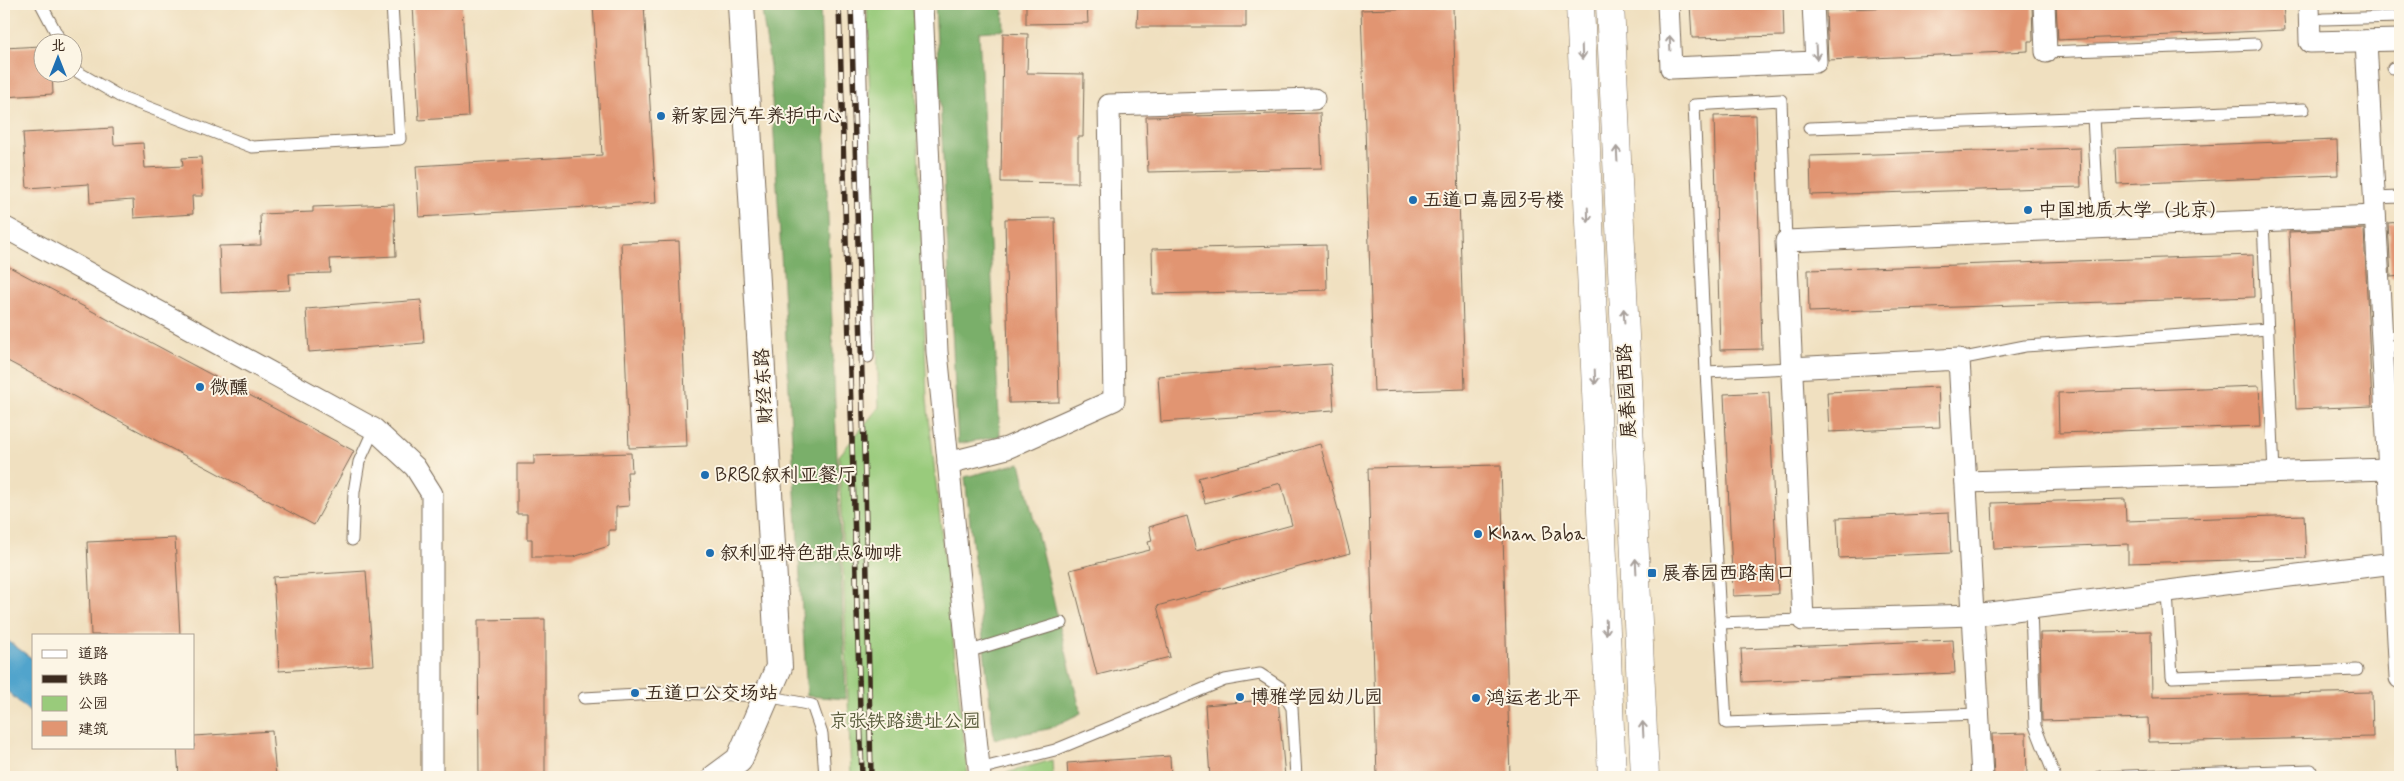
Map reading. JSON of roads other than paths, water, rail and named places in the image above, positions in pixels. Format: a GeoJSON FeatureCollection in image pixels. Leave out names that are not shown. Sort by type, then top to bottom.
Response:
{"type":"FeatureCollection","features":[{"type":"Feature","properties":{"kind":"main road","name":"展春园西路"},"geometry":{"type":"LineString","coordinates":[[1580,4],[1612,777]]}},
{"type":"Feature","properties":{"kind":"main road","name":"展春园西路"},"geometry":{"type":"LineString","coordinates":[[1610,4],[1646,777]]}},
{"type":"Feature","properties":{"kind":"street","name":"财经东路"},"geometry":{"type":"LineString","coordinates":[[716,777],[738,760],[779,667],[741,4]]}},
{"type":"Feature","properties":{"kind":"street"},"geometry":{"type":"LineString","coordinates":[[922,4],[937,352],[980,773]]}},
{"type":"Feature","properties":{"kind":"street"},"geometry":{"type":"LineString","coordinates":[[1668,4],[1671,68],[1816,62],[1813,4]]}},
{"type":"Feature","properties":{"kind":"street"},"geometry":{"type":"LineString","coordinates":[[2044,4],[2046,52]]}},
{"type":"Feature","properties":{"kind":"street"},"geometry":{"type":"LineString","coordinates":[[2316,12],[2310,42],[2400,40]]}},
{"type":"Feature","properties":{"kind":"street"},"geometry":{"type":"LineString","coordinates":[[2366,41],[2375,207],[2391,346],[2394,563],[2400,678]]}},
{"type":"Feature","properties":{"kind":"street"},"geometry":{"type":"LineString","coordinates":[[948,463],[1008,448],[1114,400],[1109,105],[1314,99]]}},
{"type":"Feature","properties":{"kind":"street"},"geometry":{"type":"LineString","coordinates":[[2375,207],[2263,221],[1786,242],[1803,620],[1974,616],[2394,563]]}},
{"type":"Feature","properties":{"kind":"street"},"geometry":{"type":"LineString","coordinates":[[4,227],[374,429],[415,467],[432,494],[432,777]]}},
{"type":"Feature","properties":{"kind":"street"},"geometry":{"type":"LineString","coordinates":[[1791,368],[1959,359],[1982,777]]}},
{"type":"Feature","properties":{"kind":"street"},"geometry":{"type":"LineString","coordinates":[[1966,482],[2274,473],[2394,464]]}},
{"type":"Feature","properties":{"kind":"lane"},"geometry":{"type":"LineString","coordinates":[[41,4],[56,32]]}},
{"type":"Feature","properties":{"kind":"lane"},"geometry":{"type":"LineString","coordinates":[[82,75],[118,96],[252,147],[400,139],[392,4]]}},
{"type":"Feature","properties":{"kind":"lane"},"geometry":{"type":"LineString","coordinates":[[859,4],[868,357]]}},
{"type":"Feature","properties":{"kind":"lane"},"geometry":{"type":"LineString","coordinates":[[2316,12],[2400,17]]}},
{"type":"Feature","properties":{"kind":"lane"},"geometry":{"type":"LineString","coordinates":[[2046,52],[2256,44]]}},
{"type":"Feature","properties":{"kind":"lane"},"geometry":{"type":"LineString","coordinates":[[1786,242],[1781,100],[1694,105],[1706,372],[1726,723],[1979,714]]}},
{"type":"Feature","properties":{"kind":"lane"},"geometry":{"type":"LineString","coordinates":[[1808,128],[2304,109]]}},
{"type":"Feature","properties":{"kind":"lane"},"geometry":{"type":"LineString","coordinates":[[2093,117],[2098,228]]}},
{"type":"Feature","properties":{"kind":"lane"},"geometry":{"type":"LineString","coordinates":[[2375,207],[2400,197]]}},
{"type":"Feature","properties":{"kind":"lane"},"geometry":{"type":"LineString","coordinates":[[2263,221],[2274,473]]}},
{"type":"Feature","properties":{"kind":"lane"},"geometry":{"type":"LineString","coordinates":[[1959,359],[2025,346],[2268,329]]}},
{"type":"Feature","properties":{"kind":"lane"},"geometry":{"type":"LineString","coordinates":[[1706,372],[1791,368]]}},
{"type":"Feature","properties":{"kind":"lane"},"geometry":{"type":"LineString","coordinates":[[352,540],[354,492],[359,462],[374,429]]}},
{"type":"Feature","properties":{"kind":"lane"},"geometry":{"type":"LineString","coordinates":[[2167,592],[2172,677],[2357,670]]}},
{"type":"Feature","properties":{"kind":"lane"},"geometry":{"type":"LineString","coordinates":[[2031,608],[2035,726],[2055,777]]}},
{"type":"Feature","properties":{"kind":"lane"},"geometry":{"type":"LineString","coordinates":[[1720,623],[1803,620]]}},
{"type":"Feature","properties":{"kind":"lane"},"geometry":{"type":"LineString","coordinates":[[967,652],[1062,623]]}},
{"type":"Feature","properties":{"kind":"lane"},"geometry":{"type":"LineString","coordinates":[[980,773],[1055,750],[1225,680],[1260,674],[1280,687],[1292,708],[1296,777]]}},
{"type":"Feature","properties":{"kind":"lane"},"geometry":{"type":"LineString","coordinates":[[584,698],[674,693],[767,696],[812,705],[822,734],[825,777]]}},
{"type":"Feature","properties":{"kind":"lane"},"geometry":{"type":"LineString","coordinates":[[2100,777],[2311,770],[2312,777]]}},
{"type":"Feature","properties":{"kind":"water"},"geometry":{"type":"Polygon","coordinates":[[[4,638],[32,659],[32,714],[4,688],[4,638]]]}},
{"type":"Feature","properties":{"kind":"railway"},"geometry":{"type":"LineString","coordinates":[[839,4],[862,777]]}},
{"type":"Feature","properties":{"kind":"railway"},"geometry":{"type":"LineString","coordinates":[[851,4],[865,481],[871,777]]}},
{"type":"Feature","properties":{"kind":"place","name":"新家园汽车养护中心"},"geometry":{"type":"Point","coordinates":[661,116]}},
{"type":"Feature","properties":{"kind":"place","name":"五道口嘉园3号楼"},"geometry":{"type":"Point","coordinates":[1413,200]}},
{"type":"Feature","properties":{"kind":"place","name":"中国地质大学（北京）"},"geometry":{"type":"Point","coordinates":[2028,210]}},
{"type":"Feature","properties":{"kind":"place","name":"微醺"},"geometry":{"type":"Point","coordinates":[200,387]}},
{"type":"Feature","properties":{"kind":"place","name":"BRBR叙利亚餐厅"},"geometry":{"type":"Point","coordinates":[705,475]}},
{"type":"Feature","properties":{"kind":"place","name":"Khan Baba"},"geometry":{"type":"Point","coordinates":[1478,534]}},
{"type":"Feature","properties":{"kind":"place","name":"叙利亚特色甜点&咖啡"},"geometry":{"type":"Point","coordinates":[710,553]}},
{"type":"Feature","properties":{"kind":"place","name":"展春园西路南口"},"geometry":{"type":"Point","coordinates":[1652,573]}},
{"type":"Feature","properties":{"kind":"place","name":"五道口公交场站"},"geometry":{"type":"Point","coordinates":[635,693]}},
{"type":"Feature","properties":{"kind":"place","name":"博雅学园幼儿园"},"geometry":{"type":"Point","coordinates":[1240,697]}},
{"type":"Feature","properties":{"kind":"place","name":"鸿运老北平"},"geometry":{"type":"Point","coordinates":[1476,698]}},
{"type":"Feature","properties":{"kind":"park label","name":"京张铁路遗址公园"},"geometry":{"type":"Point","coordinates":[905,721]}}]}
